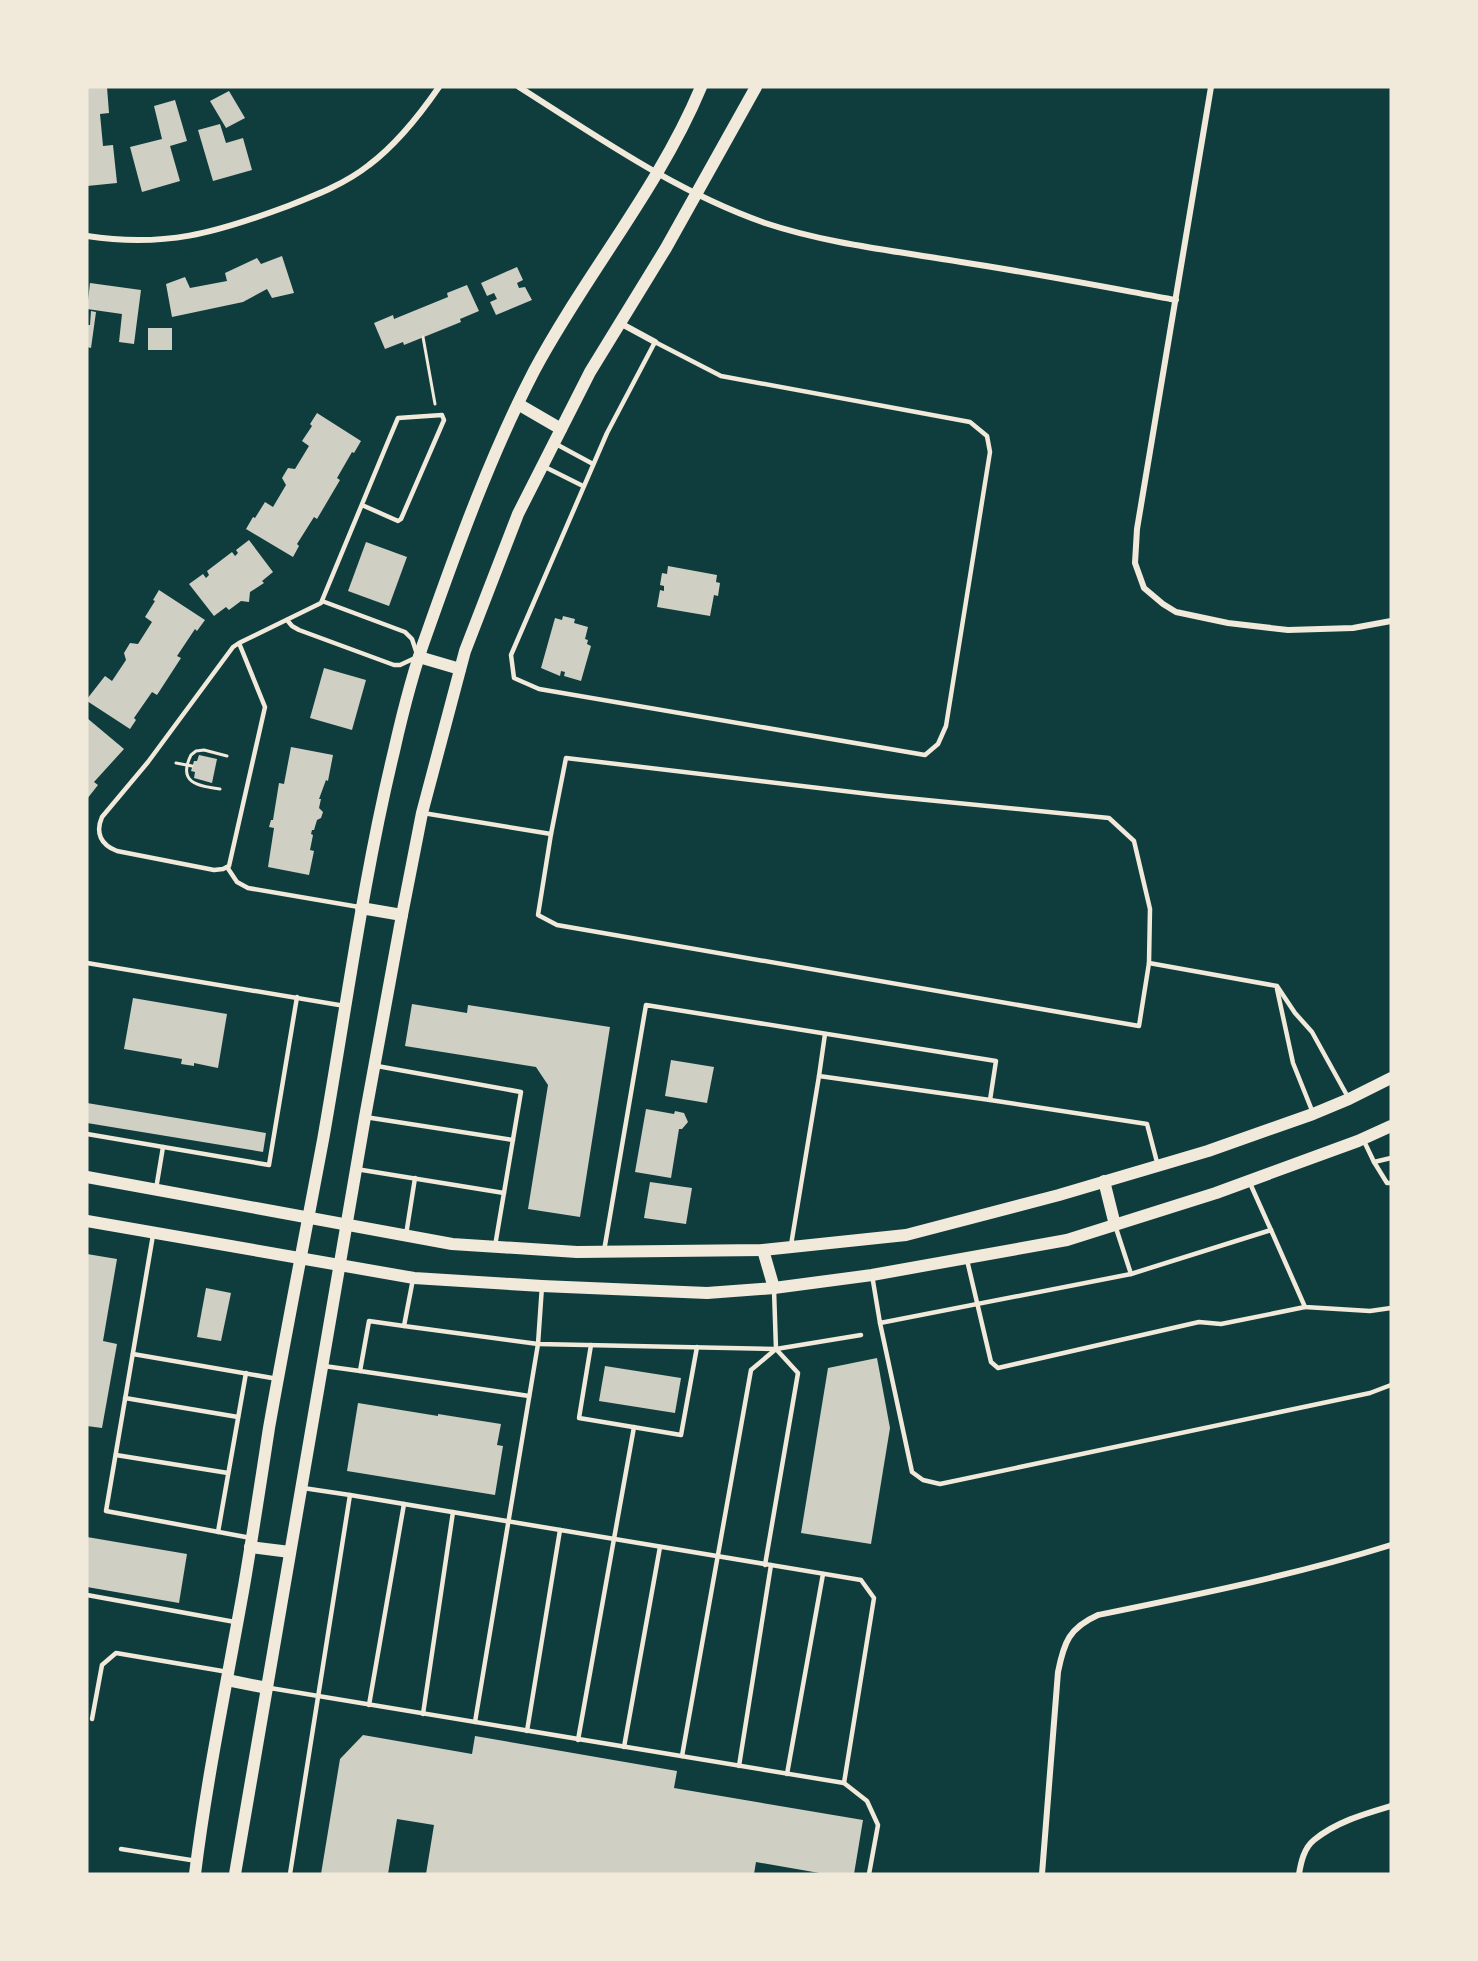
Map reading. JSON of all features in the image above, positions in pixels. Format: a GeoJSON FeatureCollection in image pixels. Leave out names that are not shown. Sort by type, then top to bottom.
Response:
{"type":"FeatureCollection","features":[{"type":"Feature","properties":{"kind":"main road"},"geometry":{"type":"LineString","coordinates":[[196,1868],[205,1796],[361,908],[380,806],[401,719],[425,637],[475,504],[518,404],[574,303],[621,233],[690,113],[701,87]]}},
{"type":"Feature","properties":{"kind":"main road"},"geometry":{"type":"LineString","coordinates":[[235,1874],[339,1265],[402,915],[422,813],[465,651],[518,514],[590,372],[696,195],[756,87]]}},
{"type":"Feature","properties":{"kind":"main road"},"geometry":{"type":"LineString","coordinates":[[518,404],[561,429]]}},
{"type":"Feature","properties":{"kind":"main road"},"geometry":{"type":"LineString","coordinates":[[419,657],[460,669]]}},
{"type":"Feature","properties":{"kind":"main road"},"geometry":{"type":"LineString","coordinates":[[361,908],[402,915]]}},
{"type":"Feature","properties":{"kind":"main road"},"geometry":{"type":"LineString","coordinates":[[87,1178],[452,1244],[604,1251],[763,1250],[906,1235],[1104,1181],[1208,1151],[1313,1114],[1391,1078]]}},
{"type":"Feature","properties":{"kind":"main road"},"geometry":{"type":"LineString","coordinates":[[87,1221],[414,1278],[707,1293],[774,1288],[872,1275],[1067,1240],[1249,1181],[1364,1139],[1391,1126]]}},
{"type":"Feature","properties":{"kind":"main road"},"geometry":{"type":"LineString","coordinates":[[1104,1181],[1115,1225]]}},
{"type":"Feature","properties":{"kind":"main road"},"geometry":{"type":"LineString","coordinates":[[763,1250],[774,1288]]}},
{"type":"Feature","properties":{"kind":"main road"},"geometry":{"type":"LineString","coordinates":[[251,1543],[290,1552]]}},
{"type":"Feature","properties":{"kind":"main road"},"geometry":{"type":"LineString","coordinates":[[227,1676],[267,1688]]}},
{"type":"Feature","properties":{"kind":"street"},"geometry":{"type":"LineString","coordinates":[[87,236],[130,240],[195,236],[237,225],[306,198],[352,177],[383,154],[408,129],[439,87]]}},
{"type":"Feature","properties":{"kind":"street"},"geometry":{"type":"LineString","coordinates":[[519,87],[655,173],[696,195],[764,223],[804,235],[1176,300]]}},
{"type":"Feature","properties":{"kind":"street"},"geometry":{"type":"LineString","coordinates":[[1211,87],[1137,530],[1135,563],[1144,588],[1176,612],[1238,624],[1288,630],[1353,628],[1391,621]]}},
{"type":"Feature","properties":{"kind":"street"},"geometry":{"type":"LineString","coordinates":[[620,323],[655,342]]}},
{"type":"Feature","properties":{"kind":"street"},"geometry":{"type":"LineString","coordinates":[[1042,1874],[1058,1671],[1062,1651],[1069,1635],[1081,1623],[1098,1615],[1214,1592],[1391,1545]]}},
{"type":"Feature","properties":{"kind":"street"},"geometry":{"type":"LineString","coordinates":[[1299,1874],[1302,1857],[1312,1841],[1351,1819],[1391,1806]]}},
{"type":"Feature","properties":{"kind":"lane"},"geometry":{"type":"LineString","coordinates":[[655,342],[721,376],[970,422],[987,436],[990,452],[946,726],[938,744],[925,755],[539,688],[514,678],[511,655],[593,464],[655,342]]}},
{"type":"Feature","properties":{"kind":"lane"},"geometry":{"type":"LineString","coordinates":[[239,643],[265,707],[230,863],[227,867],[214,870],[117,851],[107,847],[98,829],[104,814],[148,762],[227,655],[239,643],[314,608],[322,601],[398,418],[439,414],[443,416],[444,420],[401,519],[398,521],[362,505]]}},
{"type":"Feature","properties":{"kind":"lane"},"geometry":{"type":"LineString","coordinates":[[554,443],[593,464]]}},
{"type":"Feature","properties":{"kind":"lane"},"geometry":{"type":"LineString","coordinates":[[543,466],[583,486]]}},
{"type":"Feature","properties":{"kind":"lane"},"geometry":{"type":"LineString","coordinates":[[287,620],[299,630],[394,665],[419,657],[412,639],[405,632],[322,601]]}},
{"type":"Feature","properties":{"kind":"lane"},"geometry":{"type":"LineString","coordinates":[[566,758],[886,796],[1109,818],[1134,841],[1150,909],[1149,963],[1139,1026],[557,926],[538,915],[566,758]]}},
{"type":"Feature","properties":{"kind":"lane"},"geometry":{"type":"LineString","coordinates":[[422,813],[551,834]]}},
{"type":"Feature","properties":{"kind":"lane"},"geometry":{"type":"LineString","coordinates":[[227,867],[237,882],[248,888],[361,908]]}},
{"type":"Feature","properties":{"kind":"lane"},"geometry":{"type":"LineString","coordinates":[[87,963],[345,1006]]}},
{"type":"Feature","properties":{"kind":"lane"},"geometry":{"type":"LineString","coordinates":[[1149,963],[1277,986],[1295,1013],[1312,1032],[1349,1099]]}},
{"type":"Feature","properties":{"kind":"lane"},"geometry":{"type":"LineString","coordinates":[[1277,986],[1293,1063],[1313,1114]]}},
{"type":"Feature","properties":{"kind":"lane"},"geometry":{"type":"LineString","coordinates":[[87,1134],[269,1165],[297,998]]}},
{"type":"Feature","properties":{"kind":"lane"},"geometry":{"type":"LineString","coordinates":[[604,1251],[646,1005],[996,1061],[990,1100]]}},
{"type":"Feature","properties":{"kind":"lane"},"geometry":{"type":"LineString","coordinates":[[790,1247],[825,1034]]}},
{"type":"Feature","properties":{"kind":"lane"},"geometry":{"type":"LineString","coordinates":[[374,1066],[521,1092],[495,1246]]}},
{"type":"Feature","properties":{"kind":"lane"},"geometry":{"type":"LineString","coordinates":[[819,1076],[1147,1124],[1158,1166]]}},
{"type":"Feature","properties":{"kind":"lane"},"geometry":{"type":"LineString","coordinates":[[365,1117],[513,1140]]}},
{"type":"Feature","properties":{"kind":"lane"},"geometry":{"type":"LineString","coordinates":[[1364,1139],[1374,1162],[1391,1184]]}},
{"type":"Feature","properties":{"kind":"lane"},"geometry":{"type":"LineString","coordinates":[[155,1191],[163,1147]]}},
{"type":"Feature","properties":{"kind":"lane"},"geometry":{"type":"LineString","coordinates":[[1374,1162],[1391,1158]]}},
{"type":"Feature","properties":{"kind":"lane"},"geometry":{"type":"LineString","coordinates":[[356,1169],[504,1193]]}},
{"type":"Feature","properties":{"kind":"lane"},"geometry":{"type":"LineString","coordinates":[[406,1237],[415,1178]]}},
{"type":"Feature","properties":{"kind":"lane"},"geometry":{"type":"LineString","coordinates":[[1249,1181],[1305,1307]]}},
{"type":"Feature","properties":{"kind":"lane"},"geometry":{"type":"LineString","coordinates":[[1115,1225],[1131,1274]]}},
{"type":"Feature","properties":{"kind":"lane"},"geometry":{"type":"LineString","coordinates":[[880,1323],[1131,1274],[1271,1230]]}},
{"type":"Feature","properties":{"kind":"lane"},"geometry":{"type":"LineString","coordinates":[[153,1232],[106,1511],[218,1532],[251,1543]]}},
{"type":"Feature","properties":{"kind":"lane"},"geometry":{"type":"LineString","coordinates":[[967,1258],[991,1362],[998,1368],[1199,1322],[1221,1324],[1305,1307],[1370,1311],[1391,1308]]}},
{"type":"Feature","properties":{"kind":"lane"},"geometry":{"type":"LineString","coordinates":[[872,1275],[912,1472],[923,1480],[940,1485],[1370,1393],[1391,1385]]}},
{"type":"Feature","properties":{"kind":"lane"},"geometry":{"type":"LineString","coordinates":[[404,1326],[414,1278]]}},
{"type":"Feature","properties":{"kind":"lane"},"geometry":{"type":"LineString","coordinates":[[475,1722],[538,1344],[542,1286]]}},
{"type":"Feature","properties":{"kind":"lane"},"geometry":{"type":"LineString","coordinates":[[765,1565],[798,1373],[776,1349],[774,1288]]}},
{"type":"Feature","properties":{"kind":"lane"},"geometry":{"type":"LineString","coordinates":[[360,1371],[369,1321],[538,1344],[776,1349],[861,1335]]}},
{"type":"Feature","properties":{"kind":"lane"},"geometry":{"type":"LineString","coordinates":[[591,1345],[579,1418],[681,1435],[697,1347]]}},
{"type":"Feature","properties":{"kind":"lane"},"geometry":{"type":"LineString","coordinates":[[682,1756],[751,1370],[776,1349]]}},
{"type":"Feature","properties":{"kind":"lane"},"geometry":{"type":"LineString","coordinates":[[133,1354],[279,1379]]}},
{"type":"Feature","properties":{"kind":"lane"},"geometry":{"type":"LineString","coordinates":[[322,1366],[529,1396]]}},
{"type":"Feature","properties":{"kind":"lane"},"geometry":{"type":"LineString","coordinates":[[218,1532],[246,1373]]}},
{"type":"Feature","properties":{"kind":"lane"},"geometry":{"type":"LineString","coordinates":[[125,1398],[238,1417]]}},
{"type":"Feature","properties":{"kind":"lane"},"geometry":{"type":"LineString","coordinates":[[579,1740],[634,1427]]}},
{"type":"Feature","properties":{"kind":"lane"},"geometry":{"type":"LineString","coordinates":[[116,1455],[228,1473]]}},
{"type":"Feature","properties":{"kind":"lane"},"geometry":{"type":"LineString","coordinates":[[301,1488],[861,1581],[874,1598],[844,1783]]}},
{"type":"Feature","properties":{"kind":"lane"},"geometry":{"type":"LineString","coordinates":[[290,1874],[350,1495]]}},
{"type":"Feature","properties":{"kind":"lane"},"geometry":{"type":"LineString","coordinates":[[369,1704],[404,1504]]}},
{"type":"Feature","properties":{"kind":"lane"},"geometry":{"type":"LineString","coordinates":[[423,1714],[453,1512]]}},
{"type":"Feature","properties":{"kind":"lane"},"geometry":{"type":"LineString","coordinates":[[527,1731],[560,1530]]}},
{"type":"Feature","properties":{"kind":"lane"},"geometry":{"type":"LineString","coordinates":[[624,1747],[660,1547]]}},
{"type":"Feature","properties":{"kind":"lane"},"geometry":{"type":"LineString","coordinates":[[739,1766],[771,1565]]}},
{"type":"Feature","properties":{"kind":"lane"},"geometry":{"type":"LineString","coordinates":[[787,1774],[823,1574]]}},
{"type":"Feature","properties":{"kind":"lane"},"geometry":{"type":"LineString","coordinates":[[87,1595],[237,1622]]}},
{"type":"Feature","properties":{"kind":"lane"},"geometry":{"type":"LineString","coordinates":[[92,1719],[102,1665],[116,1653],[227,1676]]}},
{"type":"Feature","properties":{"kind":"lane"},"geometry":{"type":"LineString","coordinates":[[267,1688],[844,1783],[867,1801],[878,1825],[869,1874]]}},
{"type":"Feature","properties":{"kind":"lane"},"geometry":{"type":"LineString","coordinates":[[122,1849],[196,1868]]}},
{"type":"Feature","properties":{"kind":"path"},"geometry":{"type":"LineString","coordinates":[[423,337],[436,407]]}},
{"type":"Feature","properties":{"kind":"path"},"geometry":{"type":"LineString","coordinates":[[220,789],[194,783],[187,775],[187,765],[190,755],[200,750],[227,756]]}},
{"type":"Feature","properties":{"kind":"path"},"geometry":{"type":"LineString","coordinates":[[176,763],[192,766]]}},
{"type":"Feature","properties":{"kind":"building"},"geometry":{"type":"Polygon","coordinates":[[[87,87],[107,87],[109,113],[100,114],[103,146],[113,145],[117,183],[87,186],[87,87]]]}},
{"type":"Feature","properties":{"kind":"building"},"geometry":{"type":"Polygon","coordinates":[[[229,91],[245,118],[226,128],[210,101],[229,91]]]}},
{"type":"Feature","properties":{"kind":"building"},"geometry":{"type":"Polygon","coordinates":[[[175,100],[187,141],[170,146],[180,181],[142,192],[130,147],[162,139],[154,106],[175,100]]]}},
{"type":"Feature","properties":{"kind":"building"},"geometry":{"type":"Polygon","coordinates":[[[220,124],[226,143],[243,138],[252,170],[213,181],[198,130],[220,124]]]}},
{"type":"Feature","properties":{"kind":"building"},"geometry":{"type":"Polygon","coordinates":[[[282,256],[294,293],[272,298],[267,289],[243,302],[172,317],[166,284],[185,277],[190,288],[227,281],[225,273],[257,258],[261,264],[282,256]]]}},
{"type":"Feature","properties":{"kind":"building"},"geometry":{"type":"Polygon","coordinates":[[[517,267],[523,280],[517,283],[519,288],[525,287],[532,300],[496,315],[490,302],[497,299],[494,293],[487,296],[481,283],[517,267]]]}},
{"type":"Feature","properties":{"kind":"building"},"geometry":{"type":"Polygon","coordinates":[[[90,283],[141,290],[134,344],[119,342],[122,314],[87,309],[90,283]]]}},
{"type":"Feature","properties":{"kind":"building"},"geometry":{"type":"Polygon","coordinates":[[[467,285],[479,311],[460,319],[461,322],[404,345],[403,342],[385,349],[374,323],[393,315],[394,319],[448,297],[447,293],[467,285]]]}},
{"type":"Feature","properties":{"kind":"building"},"geometry":{"type":"Polygon","coordinates":[[[91,311],[96,312],[91,348],[87,347],[87,325],[90,325],[91,311]]]}},
{"type":"Feature","properties":{"kind":"building"},"geometry":{"type":"Polygon","coordinates":[[[148,328],[172,328],[172,350],[148,350],[148,328]]]}},
{"type":"Feature","properties":{"kind":"building"},"geometry":{"type":"Polygon","coordinates":[[[317,413],[361,441],[337,478],[340,480],[317,519],[314,517],[297,544],[299,546],[293,557],[246,529],[265,502],[273,507],[286,485],[282,478],[288,468],[295,469],[309,446],[302,441],[317,413]]]}},
{"type":"Feature","properties":{"kind":"building"},"geometry":{"type":"Polygon","coordinates":[[[249,540],[273,572],[262,581],[264,583],[250,592],[249,602],[241,601],[229,610],[226,607],[214,616],[189,584],[203,574],[206,578],[209,575],[207,571],[232,552],[235,556],[238,553],[236,550],[249,540]]]}},
{"type":"Feature","properties":{"kind":"building"},"geometry":{"type":"Polygon","coordinates":[[[366,542],[407,557],[389,606],[348,591],[366,542]]]}},
{"type":"Feature","properties":{"kind":"building"},"geometry":{"type":"Polygon","coordinates":[[[668,566],[717,575],[716,582],[720,583],[718,596],[714,595],[710,616],[657,607],[660,590],[664,591],[664,586],[660,585],[662,573],[667,574],[668,566]]]}},
{"type":"Feature","properties":{"kind":"building"},"geometry":{"type":"Polygon","coordinates":[[[159,590],[205,620],[197,631],[195,629],[177,656],[181,658],[157,695],[152,692],[134,718],[136,720],[130,729],[87,699],[105,676],[112,681],[126,660],[124,653],[130,643],[138,644],[152,622],[145,617],[159,590]]]}},
{"type":"Feature","properties":{"kind":"building"},"geometry":{"type":"Polygon","coordinates":[[[563,616],[575,619],[574,623],[588,627],[585,639],[591,646],[581,681],[564,676],[565,672],[561,671],[560,676],[541,668],[555,618],[562,620],[563,616]]]}},
{"type":"Feature","properties":{"kind":"building"},"geometry":{"type":"Polygon","coordinates":[[[324,668],[366,680],[352,730],[310,718],[324,668]]]}},
{"type":"Feature","properties":{"kind":"building"},"geometry":{"type":"Polygon","coordinates":[[[87,718],[124,749],[94,782],[98,785],[87,799],[87,718]]]}},
{"type":"Feature","properties":{"kind":"building"},"geometry":{"type":"Polygon","coordinates":[[[291,747],[333,755],[328,781],[326,780],[319,799],[321,799],[319,808],[323,812],[311,834],[313,835],[310,850],[314,851],[309,875],[268,867],[274,828],[269,827],[273,820],[279,783],[284,784],[291,747]]]}},
{"type":"Feature","properties":{"kind":"building"},"geometry":{"type":"Polygon","coordinates":[[[199,755],[217,759],[212,783],[194,778],[195,772],[191,771],[199,755]]]}},
{"type":"Feature","properties":{"kind":"building"},"geometry":{"type":"Polygon","coordinates":[[[133,998],[227,1014],[218,1068],[194,1063],[194,1066],[181,1064],[182,1059],[124,1049],[133,998]]]}},
{"type":"Feature","properties":{"kind":"building"},"geometry":{"type":"Polygon","coordinates":[[[412,1004],[467,1013],[468,1005],[610,1027],[580,1217],[528,1209],[548,1085],[536,1067],[405,1046],[412,1004]]]}},
{"type":"Feature","properties":{"kind":"building"},"geometry":{"type":"Polygon","coordinates":[[[671,1060],[714,1067],[707,1103],[665,1096],[671,1060]]]}},
{"type":"Feature","properties":{"kind":"building"},"geometry":{"type":"Polygon","coordinates":[[[87,1103],[266,1133],[263,1152],[87,1123],[87,1103]]]}},
{"type":"Feature","properties":{"kind":"building"},"geometry":{"type":"Polygon","coordinates":[[[646,1109],[674,1114],[675,1111],[684,1113],[688,1122],[682,1129],[679,1129],[671,1178],[635,1172],[646,1109]]]}},
{"type":"Feature","properties":{"kind":"building"},"geometry":{"type":"Polygon","coordinates":[[[650,1182],[692,1188],[686,1224],[644,1218],[650,1182]]]}},
{"type":"Feature","properties":{"kind":"building"},"geometry":{"type":"Polygon","coordinates":[[[87,1254],[117,1259],[103,1341],[117,1344],[102,1428],[87,1426],[87,1254]]]}},
{"type":"Feature","properties":{"kind":"building"},"geometry":{"type":"Polygon","coordinates":[[[206,1288],[231,1293],[221,1341],[197,1337],[206,1288]]]}},
{"type":"Feature","properties":{"kind":"building"},"geometry":{"type":"Polygon","coordinates":[[[877,1358],[890,1428],[871,1544],[801,1533],[828,1368],[877,1358]]]}},
{"type":"Feature","properties":{"kind":"building"},"geometry":{"type":"Polygon","coordinates":[[[605,1366],[681,1378],[675,1413],[599,1401],[605,1366]]]}},
{"type":"Feature","properties":{"kind":"building"},"geometry":{"type":"Polygon","coordinates":[[[358,1403],[501,1424],[497,1445],[503,1446],[495,1495],[347,1471],[358,1403]]]}},
{"type":"Feature","properties":{"kind":"building"},"geometry":{"type":"Polygon","coordinates":[[[87,1537],[187,1554],[179,1603],[87,1587],[87,1537]]]}},
{"type":"Feature","properties":{"kind":"building"},"geometry":{"type":"Polygon","coordinates":[[[363,1735],[472,1754],[475,1736],[677,1771],[674,1788],[863,1820],[854,1874],[825,1874],[756,1862],[754,1874],[426,1874],[434,1825],[397,1819],[388,1874],[321,1874],[340,1759],[363,1735]]]}}]}
